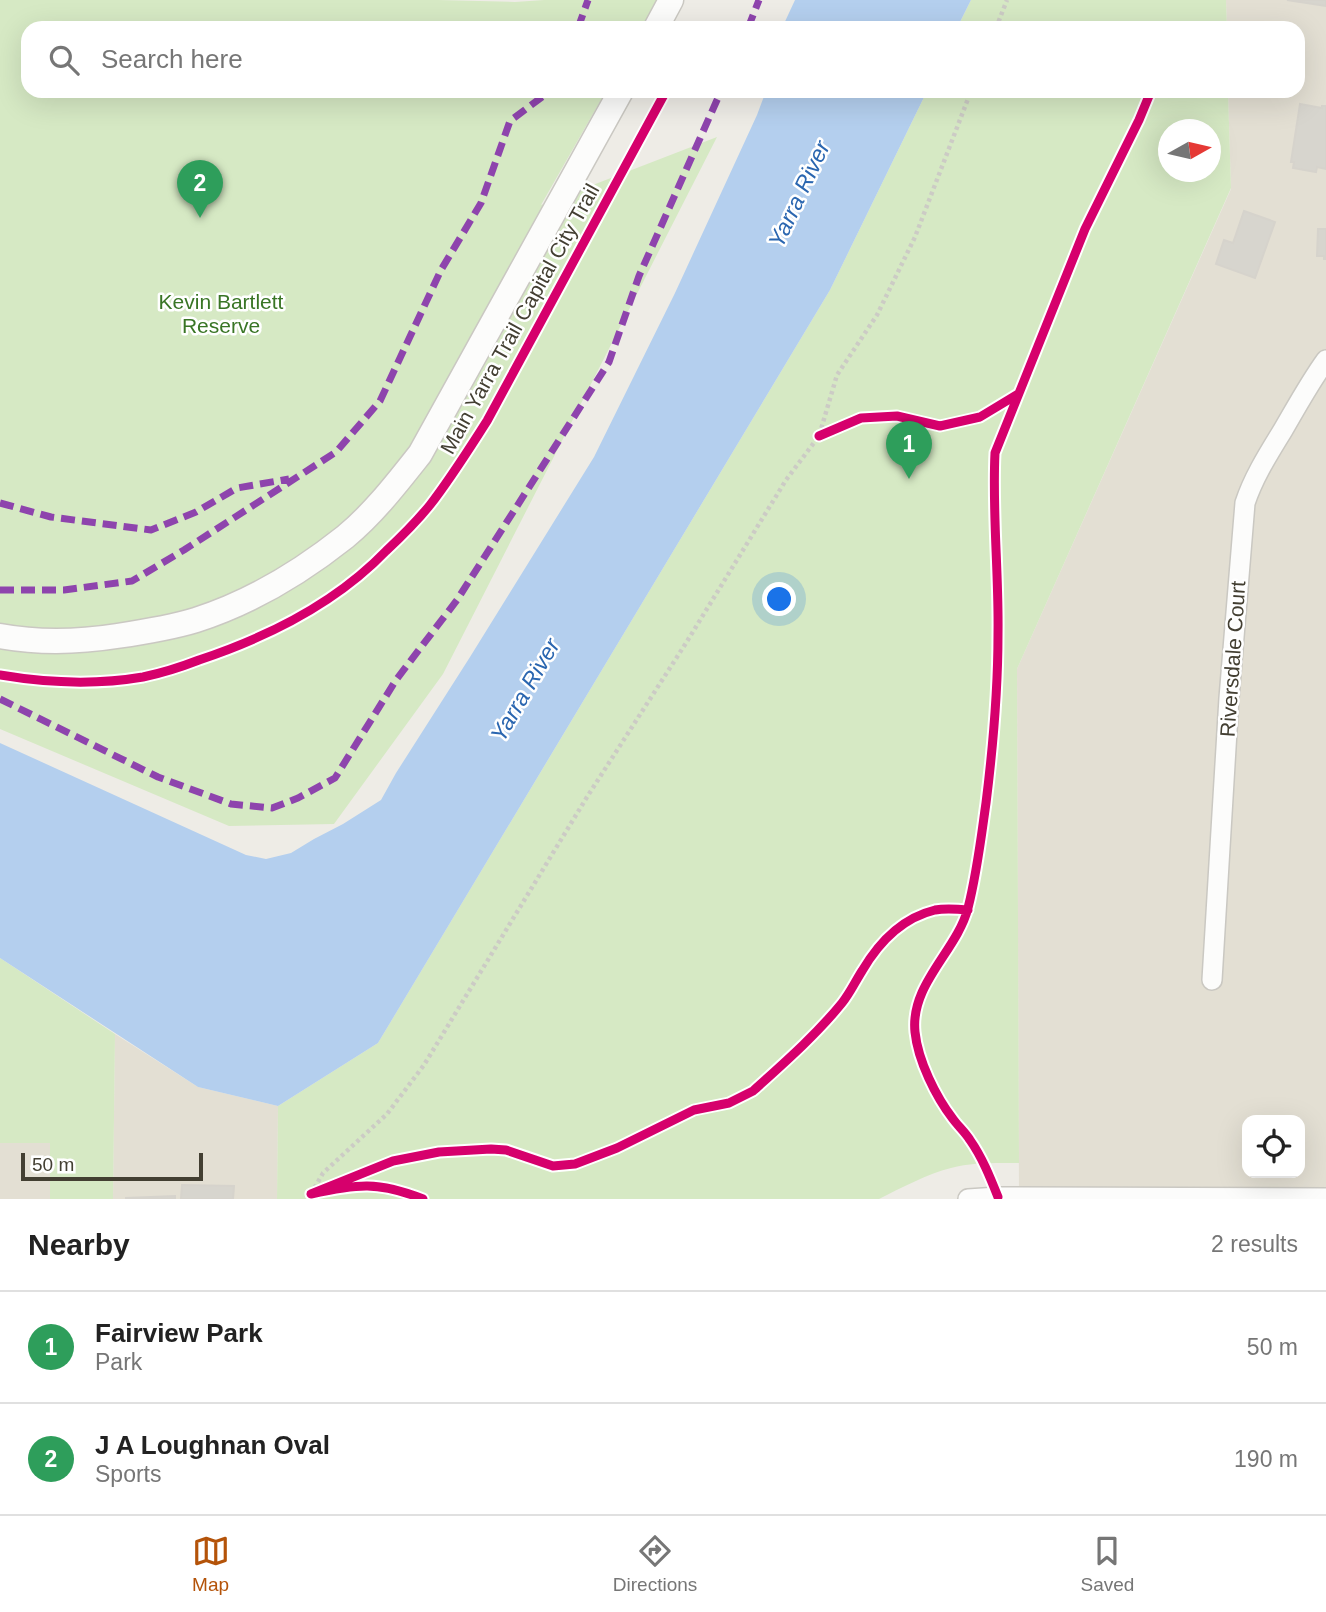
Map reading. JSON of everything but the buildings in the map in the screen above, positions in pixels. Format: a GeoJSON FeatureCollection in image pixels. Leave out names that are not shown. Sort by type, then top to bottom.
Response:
{"type":"FeatureCollection","features":[{"type":"Feature","properties":{"kind":"street"},"geometry":{"type":"LineString","coordinates":[[660,21],[671,0]]}},
{"type":"Feature","properties":{"kind":"street"},"geometry":{"type":"LineString","coordinates":[[0,636],[59,642],[157,630],[197,619],[251,597],[300,569],[345,536],[382,501],[420,454],[617,98]]}},
{"type":"Feature","properties":{"kind":"street","name":"Riversdale Court"},"geometry":{"type":"LineString","coordinates":[[1212,980],[1229,698],[1245,503],[1260,468],[1326,360]]}},
{"type":"Feature","properties":{"kind":"street"},"geometry":{"type":"LineString","coordinates":[[968,1199],[1326,1198]]}},
{"type":"Feature","properties":{"kind":"path"},"geometry":{"type":"LineString","coordinates":[[999,21],[1007,0]]}},
{"type":"Feature","properties":{"kind":"path"},"geometry":{"type":"LineString","coordinates":[[308,1196],[323,1173],[387,1114],[424,1065],[587,797],[786,480],[819,436],[837,375],[877,315],[915,237],[968,98]]}},
{"type":"Feature","properties":{"kind":"path"},"geometry":{"type":"LineString","coordinates":[[819,436],[830,431]]}},
{"type":"Feature","properties":{"kind":"path"},"geometry":{"type":"LineString","coordinates":[[308,1196],[323,1190]]}},
{"type":"Feature","properties":{"kind":"shaded area"},"geometry":{"type":"Polygon","coordinates":[[[1226,0],[1326,0],[1326,1199],[1019,1199],[1017,669],[1231,189],[1228,98],[1305,98],[1305,21],[1227,21],[1226,0]]]}},
{"type":"Feature","properties":{"kind":"shaded area"},"geometry":{"type":"Polygon","coordinates":[[[115,1034],[198,1087],[278,1106],[277,1199],[113,1199],[115,1034]]]}},
{"type":"Feature","properties":{"kind":"shaded area"},"geometry":{"type":"Polygon","coordinates":[[[0,1143],[50,1143],[50,1199],[0,1199],[0,1143]]]}},
{"type":"Feature","properties":{"kind":"green space","name":"Kevin Bartlett Reserve"},"geometry":{"type":"Polygon","coordinates":[[[0,0],[658,0],[646,21],[21,21],[21,98],[602,98],[541,205],[717,137],[443,674],[334,824],[229,826],[0,729],[0,0]]]}},
{"type":"Feature","properties":{"kind":"green space"},"geometry":{"type":"Polygon","coordinates":[[[971,0],[1226,0],[1227,21],[960,21],[971,0]]]}},
{"type":"Feature","properties":{"kind":"green space"},"geometry":{"type":"Polygon","coordinates":[[[924,98],[1228,98],[1231,188],[1017,669],[1019,1163],[976,1164],[951,1168],[879,1199],[277,1199],[278,1106],[378,1043],[830,290],[924,98]]]}},
{"type":"Feature","properties":{"kind":"green space"},"geometry":{"type":"Polygon","coordinates":[[[0,958],[115,1034],[113,1199],[50,1199],[50,1143],[0,1143],[0,958]]]}},
{"type":"Feature","properties":{"kind":"water"},"geometry":{"type":"Polygon","coordinates":[[[795,0],[971,0],[960,21],[785,21],[795,0]]]}},
{"type":"Feature","properties":{"kind":"water","name":"Yarra River"},"geometry":{"type":"Polygon","coordinates":[[[763,98],[924,98],[830,290],[378,1043],[278,1106],[198,1087],[0,958],[0,743],[246,855],[266,859],[291,853],[381,800],[594,457],[675,293],[763,98]]]}},
{"type":"Feature","properties":{"kind":"marked path"},"geometry":{"type":"LineString","coordinates":[[580,21],[588,0]]}},
{"type":"Feature","properties":{"kind":"marked path"},"geometry":{"type":"LineString","coordinates":[[751,21],[759,0]]}},
{"type":"Feature","properties":{"kind":"marked path"},"geometry":{"type":"LineString","coordinates":[[0,590],[64,590],[132,581],[336,452],[380,401],[441,270],[481,203],[510,121],[541,98]]}},
{"type":"Feature","properties":{"kind":"marked path"},"geometry":{"type":"LineString","coordinates":[[0,699],[158,777],[231,804],[272,808],[298,798],[335,778],[396,680],[457,600],[609,362],[639,276],[718,98]]}},
{"type":"Feature","properties":{"kind":"marked path"},"geometry":{"type":"LineString","coordinates":[[0,503],[51,517],[151,530],[196,512],[237,488],[289,479]]}},
{"type":"Feature","properties":{"kind":"cycle path","name":"Main Yarra Trail Capital City Trail"},"geometry":{"type":"LineString","coordinates":[[0,675],[36,680],[89,682],[125,680],[164,672],[250,641],[299,617],[323,603],[366,570],[430,505],[487,421],[662,98]]}},
{"type":"Feature","properties":{"kind":"cycle path"},"geometry":{"type":"LineString","coordinates":[[998,1197],[978,1153],[934,1089],[920,1055],[915,1032],[915,1015],[927,983],[954,939],[968,908],[989,782],[997,676],[995,453],[1085,229],[1148,98]]}},
{"type":"Feature","properties":{"kind":"cycle path"},"geometry":{"type":"LineString","coordinates":[[819,436],[861,418],[897,416],[940,426],[980,417],[1018,394]]}},
{"type":"Feature","properties":{"kind":"cycle path"},"geometry":{"type":"LineString","coordinates":[[423,1199],[393,1189],[367,1186],[311,1194],[393,1161],[439,1152],[506,1150],[553,1166],[575,1164],[617,1148],[694,1110],[729,1103],[753,1091],[821,1026],[845,999],[876,950],[892,933],[912,919],[935,910],[968,910]]}},
{"type":"Feature","properties":{"kind":"place","name":"J A Loughnan Oval"},"geometry":{"type":"Point","coordinates":[200,218]}},
{"type":"Feature","properties":{"kind":"place","name":"Fairview Park"},"geometry":{"type":"Point","coordinates":[909,479]}}]}
